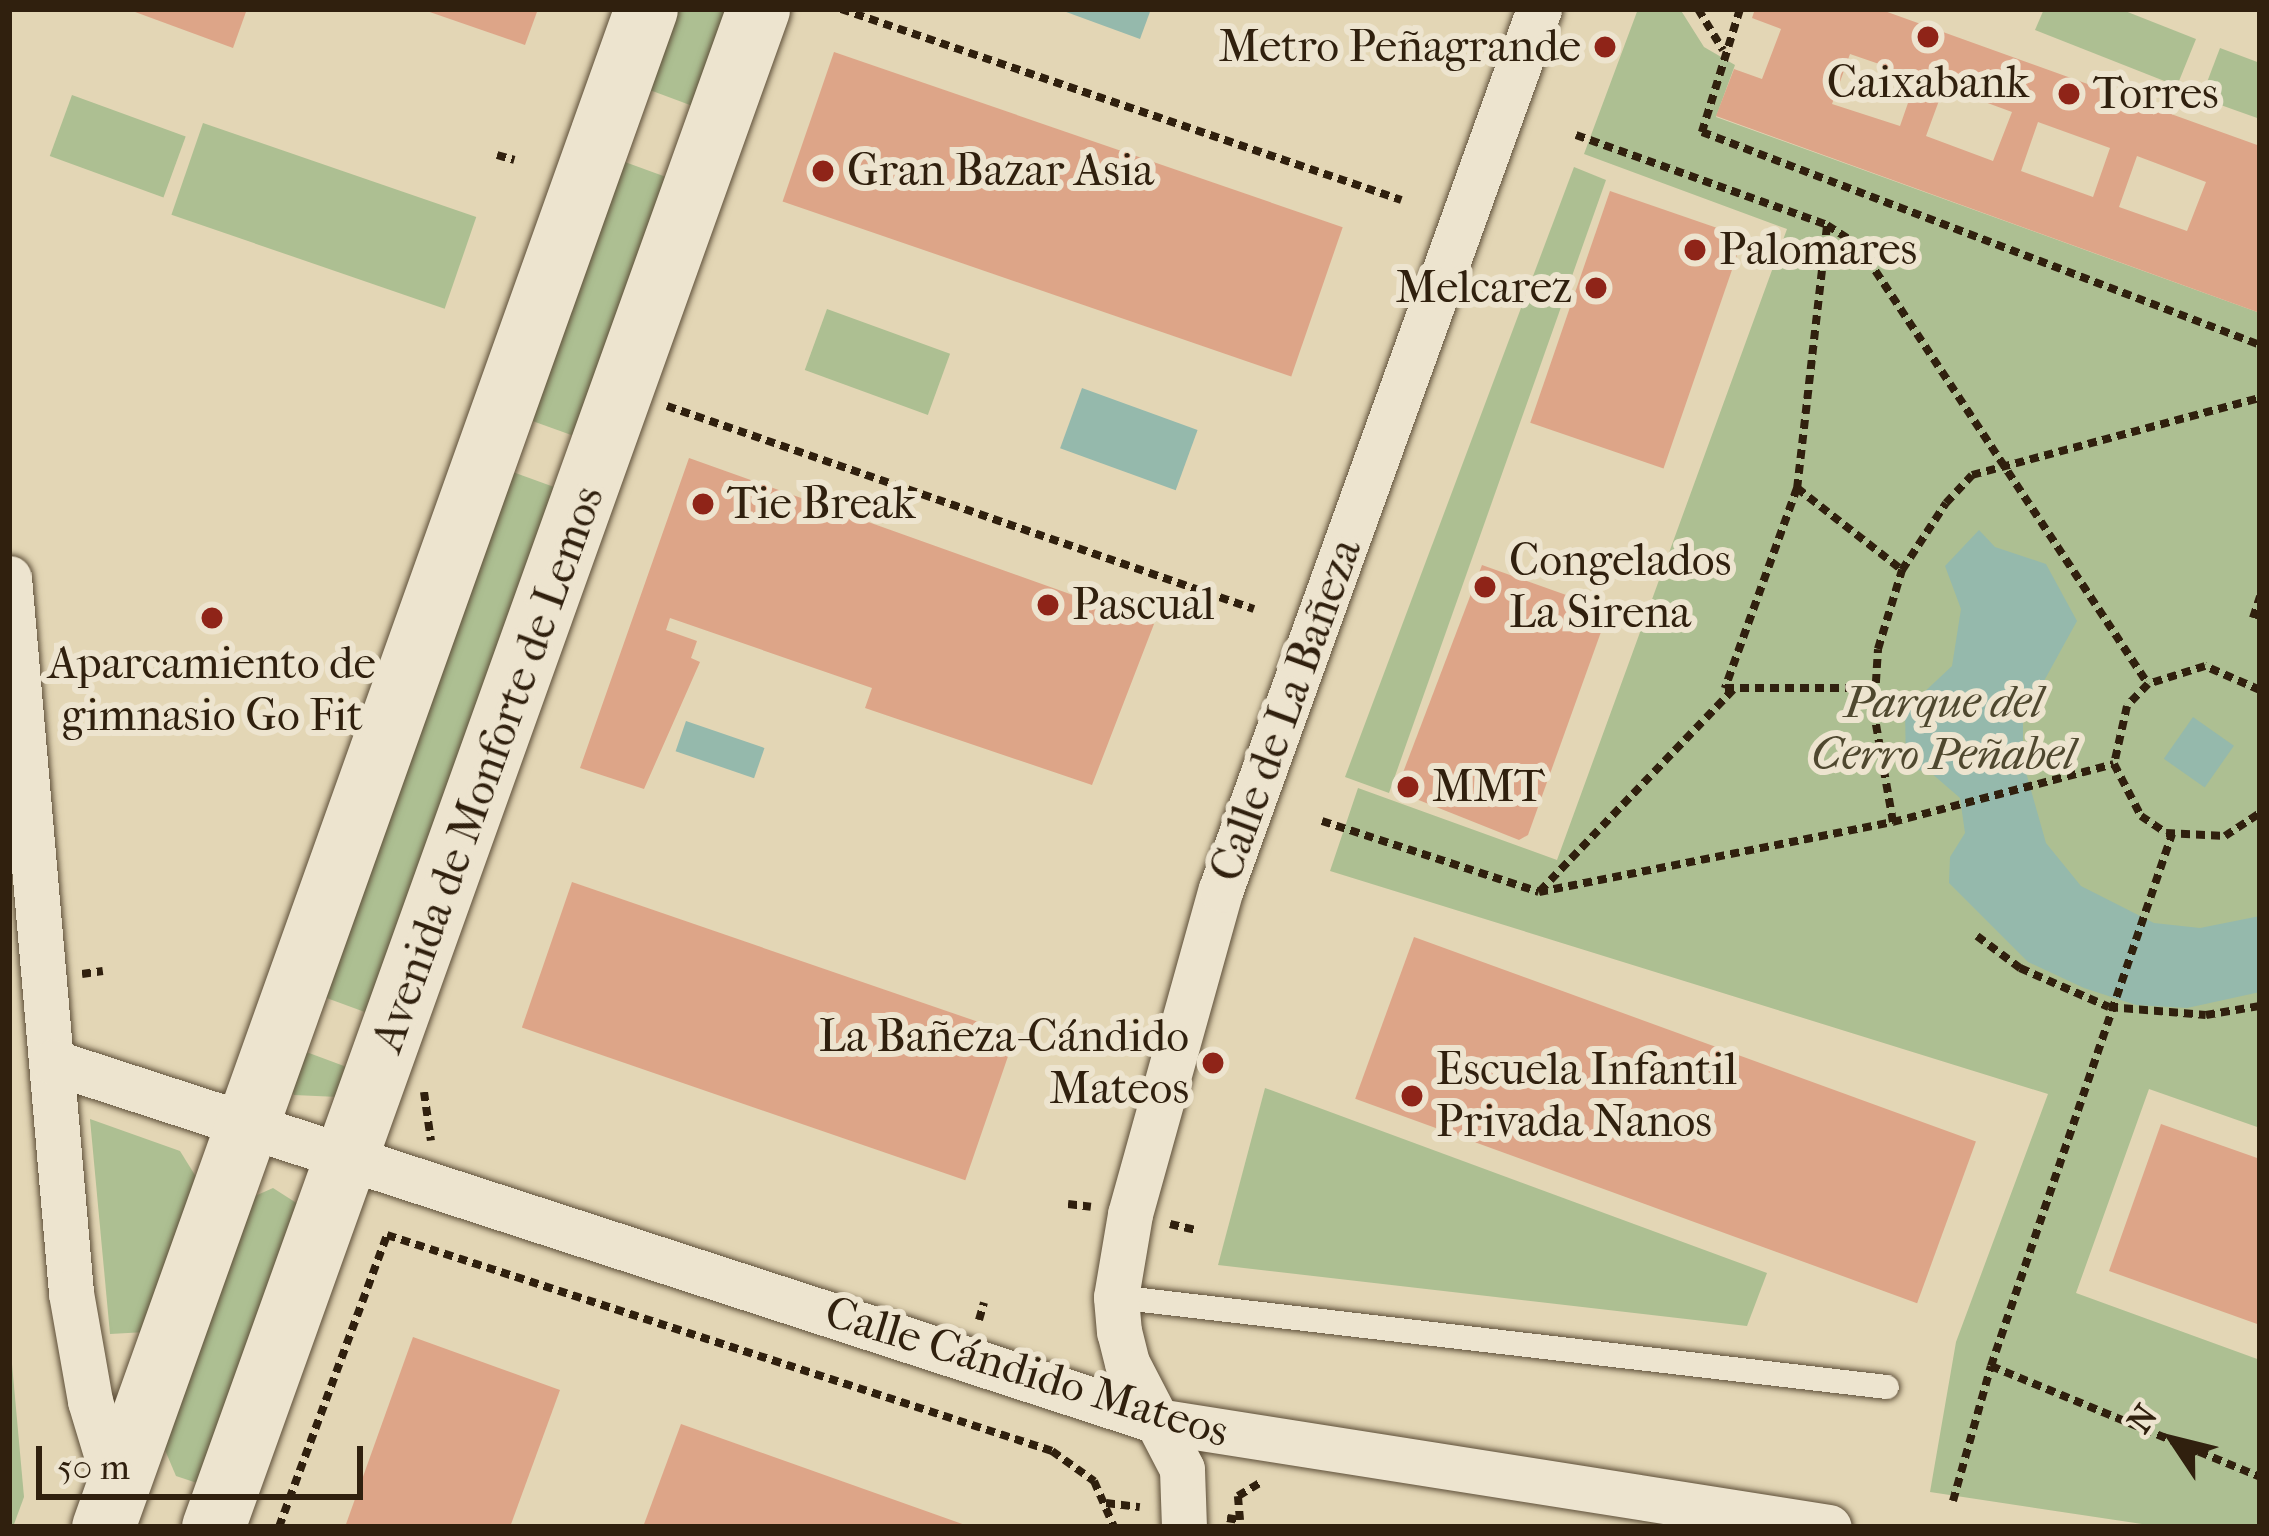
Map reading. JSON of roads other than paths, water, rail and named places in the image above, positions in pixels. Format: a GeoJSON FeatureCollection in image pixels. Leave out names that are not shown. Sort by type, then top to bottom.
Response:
{"type":"FeatureCollection","features":[{"type":"Feature","properties":{"kind":"street"},"geometry":{"type":"LineString","coordinates":[[117,1515],[246,1129],[646,9]]}},
{"type":"Feature","properties":{"kind":"street","name":"Avenida de Monforte de Lemos"},"geometry":{"type":"LineString","coordinates":[[213,1527],[626,392],[758,9]]}},
{"type":"Feature","properties":{"kind":"street","name":"Calle de La Bañeza"},"geometry":{"type":"LineString","coordinates":[[1184,1527],[1182,1469],[1126,1363],[1116,1297],[1165,1076],[1221,889],[1539,9]]}},
{"type":"Feature","properties":{"kind":"street"},"geometry":{"type":"LineString","coordinates":[[9,578],[71,1293],[117,1515]]}},
{"type":"Feature","properties":{"kind":"street","name":"Calle Cándido Mateos"},"geometry":{"type":"LineString","coordinates":[[53,1062],[345,1161],[1086,1392],[1156,1421],[1829,1527]]}},
{"type":"Feature","properties":{"kind":"lane"},"geometry":{"type":"LineString","coordinates":[[1116,1297],[1887,1387]]}},
{"type":"Feature","properties":{"kind":"water"},"geometry":{"type":"Polygon","coordinates":[[[1058,9],[1151,9],[1140,39],[1058,9]]]}},
{"type":"Feature","properties":{"kind":"water"},"geometry":{"type":"Polygon","coordinates":[[[1082,388],[1198,430],[1176,490],[1060,448],[1082,388]]]}},
{"type":"Feature","properties":{"kind":"water"},"geometry":{"type":"Polygon","coordinates":[[[1979,530],[1995,547],[2046,564],[2077,621],[2023,719],[2023,762],[2046,843],[2081,886],[2154,923],[2200,928],[2260,916],[2260,992],[2187,1008],[2136,1005],[2084,988],[2028,962],[1949,883],[1950,857],[1965,833],[1960,798],[1930,772],[1906,768],[1905,710],[1952,666],[1961,609],[1945,566],[1979,530]]]}},
{"type":"Feature","properties":{"kind":"water"},"geometry":{"type":"Polygon","coordinates":[[[2193,717],[2234,746],[2205,787],[2164,759],[2193,717]]]}},
{"type":"Feature","properties":{"kind":"water"},"geometry":{"type":"Polygon","coordinates":[[[686,721],[764,748],[754,778],[676,751],[686,721]]]}},
{"type":"Feature","properties":{"kind":"place","name":"Caixabank"},"geometry":{"type":"Point","coordinates":[1928,37]}},
{"type":"Feature","properties":{"kind":"place","name":"Metro Peñagrande"},"geometry":{"type":"Point","coordinates":[1605,47]}},
{"type":"Feature","properties":{"kind":"place","name":"Torres"},"geometry":{"type":"Point","coordinates":[2069,94]}},
{"type":"Feature","properties":{"kind":"place","name":"Gran Bazar Asia"},"geometry":{"type":"Point","coordinates":[823,171]}},
{"type":"Feature","properties":{"kind":"place","name":"Palomares"},"geometry":{"type":"Point","coordinates":[1695,250]}},
{"type":"Feature","properties":{"kind":"place","name":"Melcarez"},"geometry":{"type":"Point","coordinates":[1596,288]}},
{"type":"Feature","properties":{"kind":"place","name":"Tie Break"},"geometry":{"type":"Point","coordinates":[703,504]}},
{"type":"Feature","properties":{"kind":"place","name":"Congelados La Sirena"},"geometry":{"type":"Point","coordinates":[1485,587]}},
{"type":"Feature","properties":{"kind":"place","name":"Pascual"},"geometry":{"type":"Point","coordinates":[1048,605]}},
{"type":"Feature","properties":{"kind":"place","name":"Aparcamiento de gimnasio Go Fit"},"geometry":{"type":"Point","coordinates":[212,618]}},
{"type":"Feature","properties":{"kind":"place","name":"MMT"},"geometry":{"type":"Point","coordinates":[1408,787]}},
{"type":"Feature","properties":{"kind":"place","name":"La Bañeza-Cándido Mateos"},"geometry":{"type":"Point","coordinates":[1213,1063]}},
{"type":"Feature","properties":{"kind":"place","name":"Escuela Infantil Privada Nanos"},"geometry":{"type":"Point","coordinates":[1412,1096]}},
{"type":"Feature","properties":{"kind":"park label","name":"Parque del Cerro Peñabel"},"geometry":{"type":"Point","coordinates":[1943,729]}}]}
